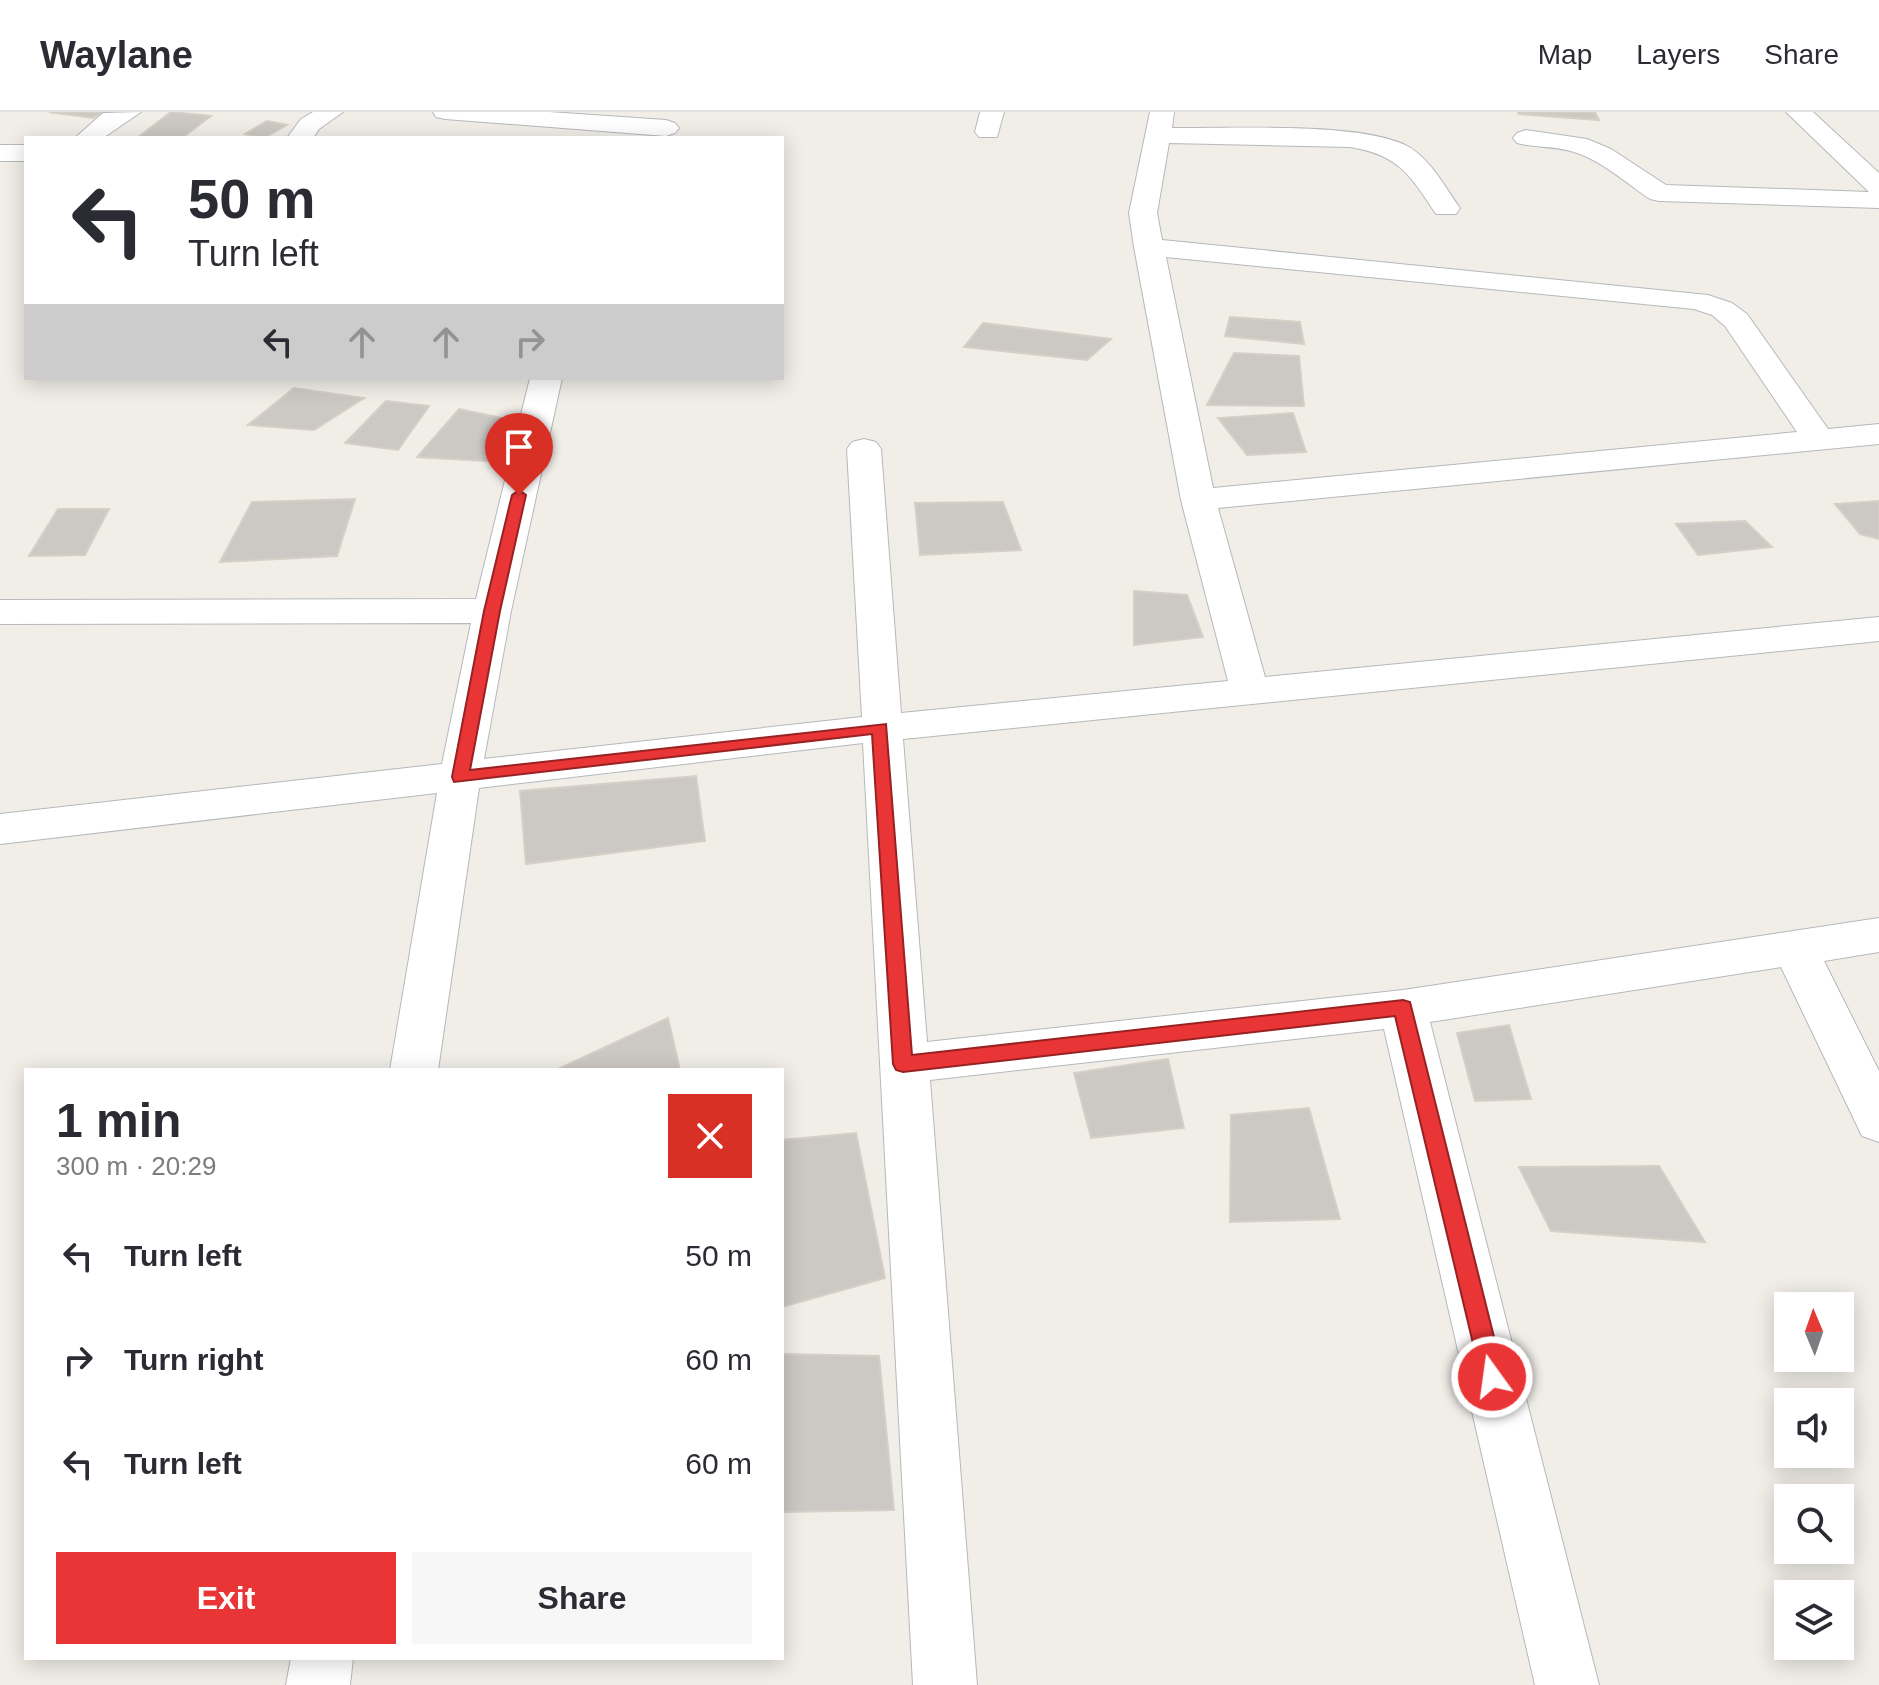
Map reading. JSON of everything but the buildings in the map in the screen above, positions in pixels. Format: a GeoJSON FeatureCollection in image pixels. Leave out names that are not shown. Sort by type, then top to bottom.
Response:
{"type":"FeatureCollection","features":[{"type":"Feature","properties":{"kind":"street"},"geometry":{"type":"LineString","coordinates":[[90,136],[112,118],[129,112]]}},
{"type":"Feature","properties":{"kind":"street"},"geometry":{"type":"LineString","coordinates":[[301,136],[310,124],[331,112]]}},
{"type":"Feature","properties":{"kind":"street"},"geometry":{"type":"LineString","coordinates":[[445,112],[667,126]]}},
{"type":"Feature","properties":{"kind":"street"},"geometry":{"type":"LineString","coordinates":[[1798,112],[1879,187]]}},
{"type":"Feature","properties":{"kind":"street"},"geometry":{"type":"LineString","coordinates":[[1250,691],[1198,500],[1148,247],[1143,213],[1159,124],[1375,142],[1399,150],[1415,163],[1446,208]]}},
{"type":"Feature","properties":{"kind":"street"},"geometry":{"type":"LineString","coordinates":[[1526,138],[1578,144],[1602,155],[1659,193],[1879,200]]}},
{"type":"Feature","properties":{"kind":"street"},"geometry":{"type":"LineString","coordinates":[[0,153],[24,153]]}},
{"type":"Feature","properties":{"kind":"street"},"geometry":{"type":"LineString","coordinates":[[1148,247],[1698,301],[1722,309],[1736,320],[1818,439]]}},
{"type":"Feature","properties":{"kind":"street"},"geometry":{"type":"LineString","coordinates":[[414,1068],[460,777],[492,611],[546,380]]}},
{"type":"Feature","properties":{"kind":"street"},"geometry":{"type":"LineString","coordinates":[[1198,500],[1879,434]]}},
{"type":"Feature","properties":{"kind":"street"},"geometry":{"type":"LineString","coordinates":[[864,449],[945,1685]]}},
{"type":"Feature","properties":{"kind":"street"},"geometry":{"type":"LineString","coordinates":[[0,612],[492,611]]}},
{"type":"Feature","properties":{"kind":"street"},"geometry":{"type":"LineString","coordinates":[[0,829],[880,728],[1879,629]]}},
{"type":"Feature","properties":{"kind":"street"},"geometry":{"type":"LineString","coordinates":[[903,1064],[1403,1008],[1879,935]]}},
{"type":"Feature","properties":{"kind":"street"},"geometry":{"type":"LineString","coordinates":[[1794,946],[1879,1121]]}},
{"type":"Feature","properties":{"kind":"street"},"geometry":{"type":"LineString","coordinates":[[1403,1008],[1567,1685]]}},
{"type":"Feature","properties":{"kind":"street"},"geometry":{"type":"LineString","coordinates":[[318,1685],[322,1660]]}},
{"type":"Feature","properties":{"kind":"route"},"geometry":{"type":"LineString","coordinates":[[519,495],[492,611],[460,777],[880,728],[903,1064],[1403,1008],[1492,1377]]}}]}
